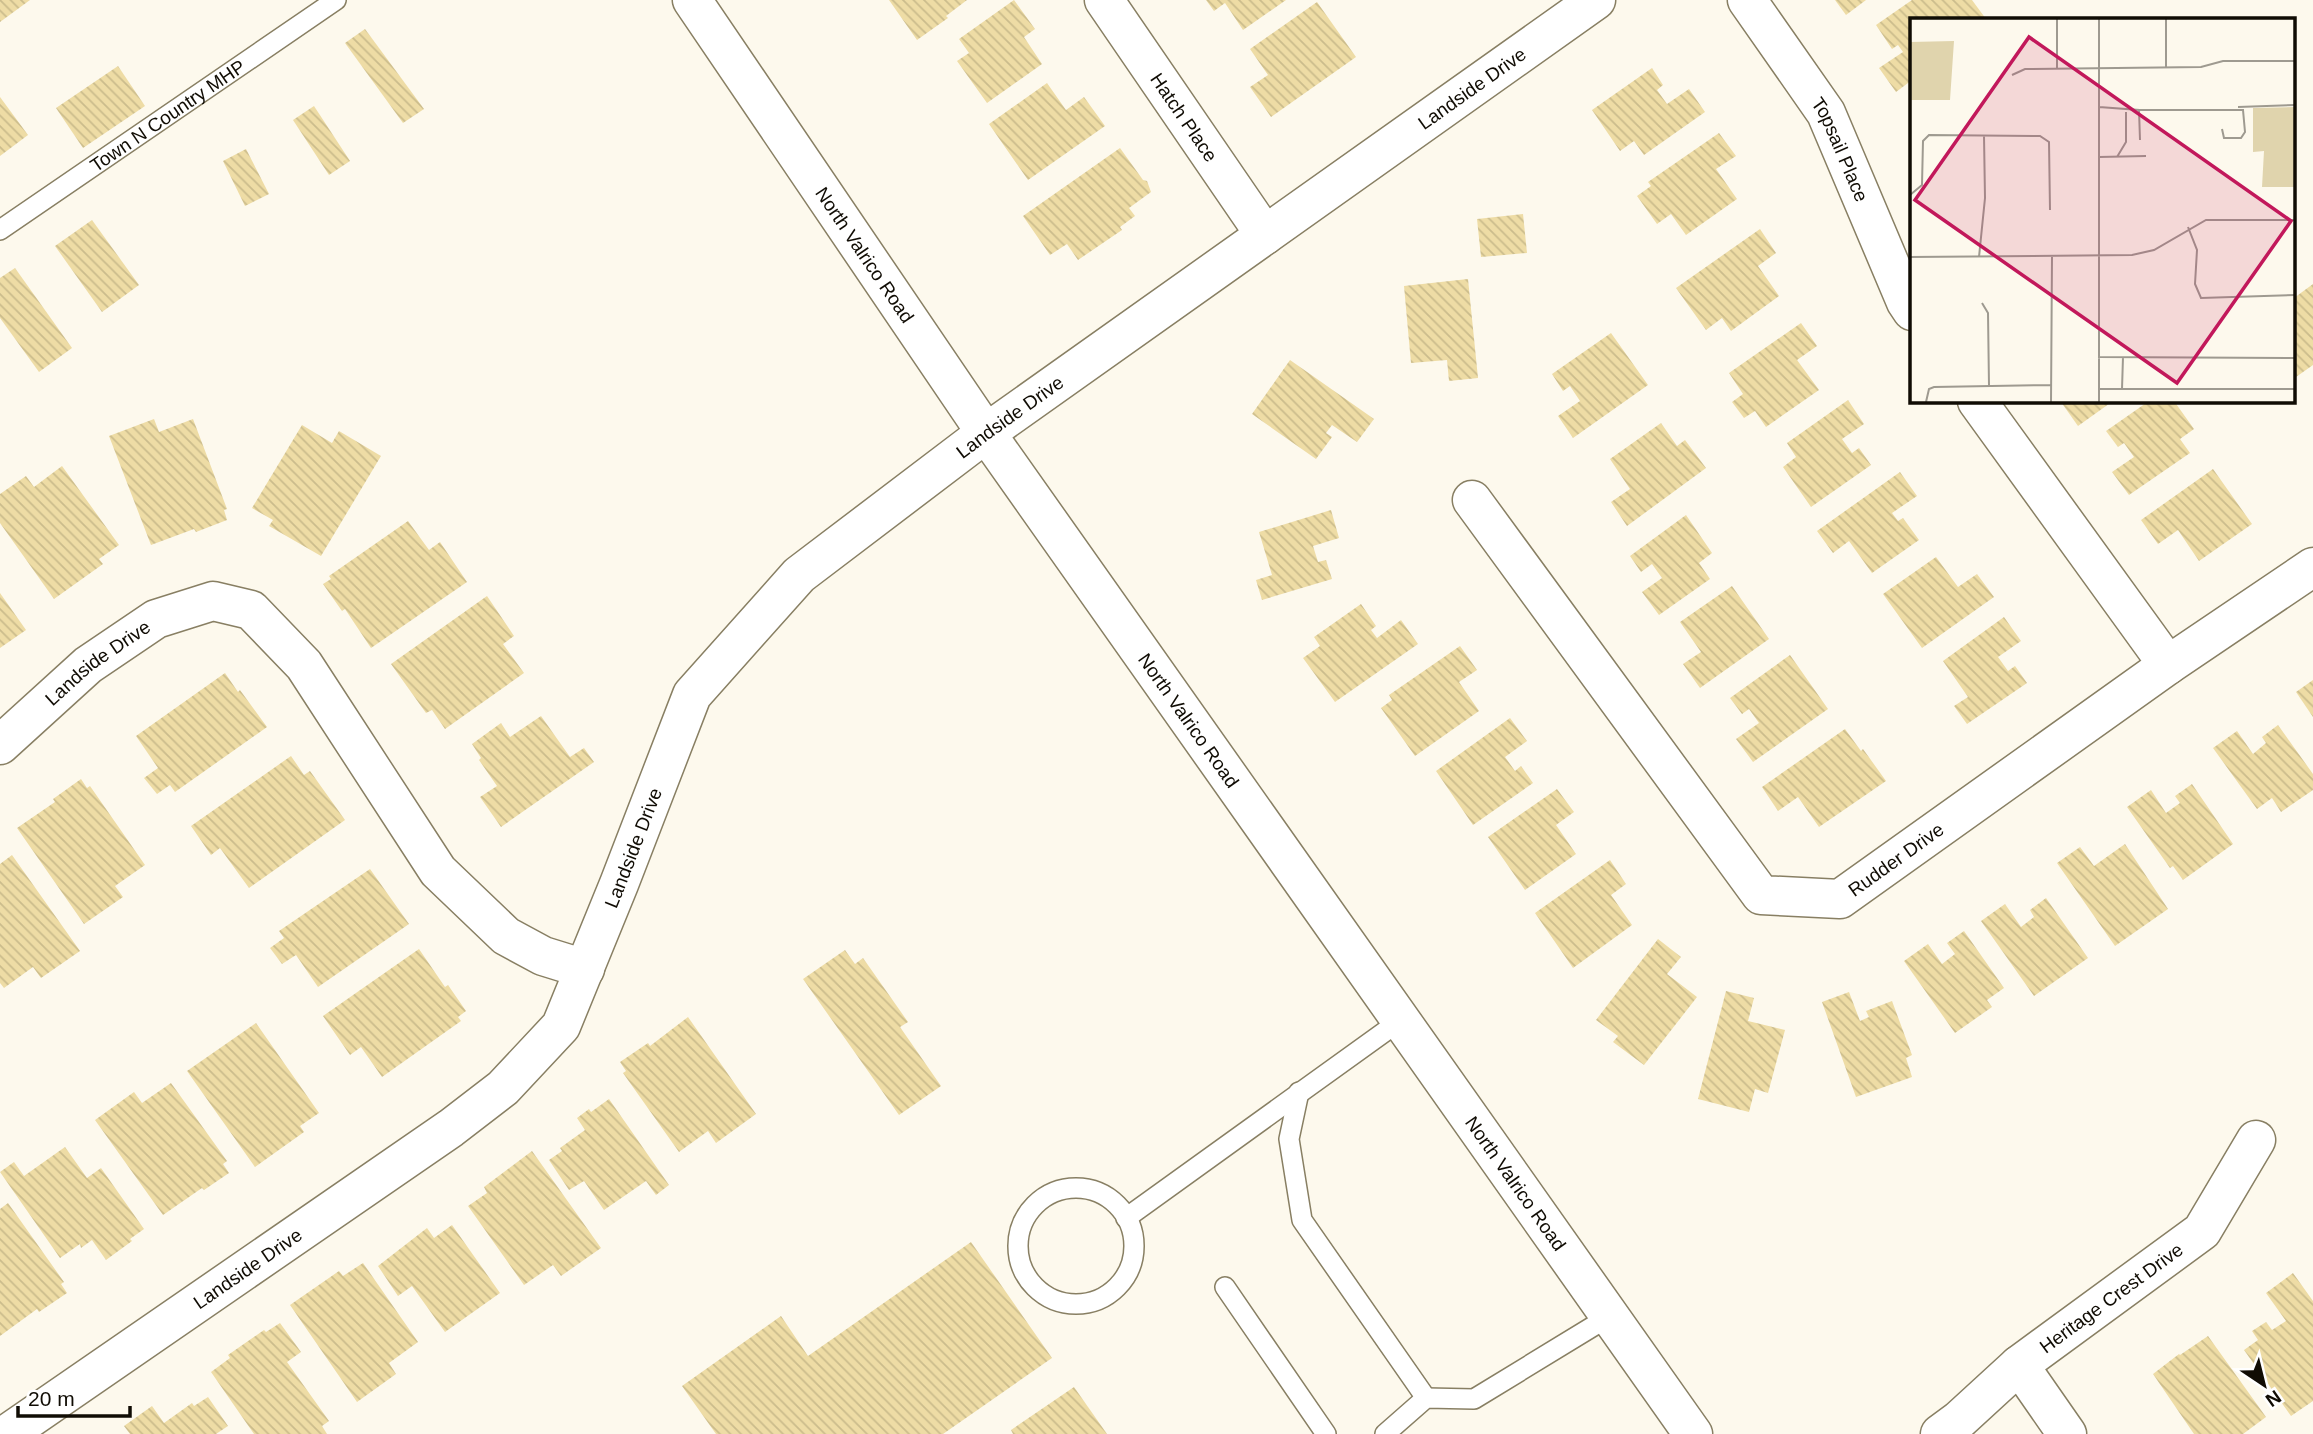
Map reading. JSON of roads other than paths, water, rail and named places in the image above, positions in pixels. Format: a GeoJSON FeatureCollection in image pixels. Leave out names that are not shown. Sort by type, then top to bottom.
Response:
{"type":"FeatureCollection","features":[{"type":"Feature","properties":{"kind":"street","name":"North Valrico Road"},"geometry":{"type":"LineString","coordinates":[[692,0],[986,433],[1693,1434]]}},
{"type":"Feature","properties":{"kind":"street","name":"Hatch Place"},"geometry":{"type":"LineString","coordinates":[[1104,0],[1265,234]]}},
{"type":"Feature","properties":{"kind":"street","name":"Landside Drive"},"geometry":{"type":"LineString","coordinates":[[7,1434],[451,1128],[503,1088],[561,1026],[692,695],[799,575],[986,433],[1596,0]]}},
{"type":"Feature","properties":{"kind":"street","name":"Topsail Place"},"geometry":{"type":"LineString","coordinates":[[1746,0],[1826,113],[1910,308]]}},
{"type":"Feature","properties":{"kind":"street"},"geometry":{"type":"LineString","coordinates":[[1978,402],[2168,665]]}},
{"type":"Feature","properties":{"kind":"street","name":"Rudder Drive"},"geometry":{"type":"LineString","coordinates":[[1472,500],[1761,895],[1840,899],[2168,665],[2313,567]]}},
{"type":"Feature","properties":{"kind":"street","name":"Landside Drive"},"geometry":{"type":"LineString","coordinates":[[0,745],[88,665],[156,620],[213,601],[250,610],[304,664],[438,871],[506,936],[543,956],[585,969]]}},
{"type":"Feature","properties":{"kind":"street","name":"Heritage Crest Drive"},"geometry":{"type":"LineString","coordinates":[[1940,1434],[2019,1365],[2202,1231],[2256,1140]]}},
{"type":"Feature","properties":{"kind":"street"},"geometry":{"type":"LineString","coordinates":[[2019,1365],[2067,1434]]}},
{"type":"Feature","properties":{"kind":"lane","name":"Town N Country MHP"},"geometry":{"type":"LineString","coordinates":[[0,230],[336,0]]}},
{"type":"Feature","properties":{"kind":"lane"},"geometry":{"type":"LineString","coordinates":[[1126,1217],[1401,1020]]}},
{"type":"Feature","properties":{"kind":"lane"},"geometry":{"type":"LineString","coordinates":[[1299,1092],[1289,1139],[1302,1220],[1426,1398]]}},
{"type":"Feature","properties":{"kind":"lane"},"geometry":{"type":"LineString","coordinates":[[1078,1188],[1097,1192],[1115,1202],[1126,1217],[1133,1236],[1133,1254],[1128,1272],[1117,1288],[1101,1298],[1083,1304],[1065,1304],[1046,1297],[1032,1285],[1021,1269],[1017,1251],[1019,1232],[1027,1214],[1041,1200],[1059,1190],[1078,1188]]}},
{"type":"Feature","properties":{"kind":"lane"},"geometry":{"type":"LineString","coordinates":[[1225,1287],[1326,1434]]}},
{"type":"Feature","properties":{"kind":"lane"},"geometry":{"type":"LineString","coordinates":[[1385,1434],[1426,1398],[1474,1399],[1610,1316]]}}]}
